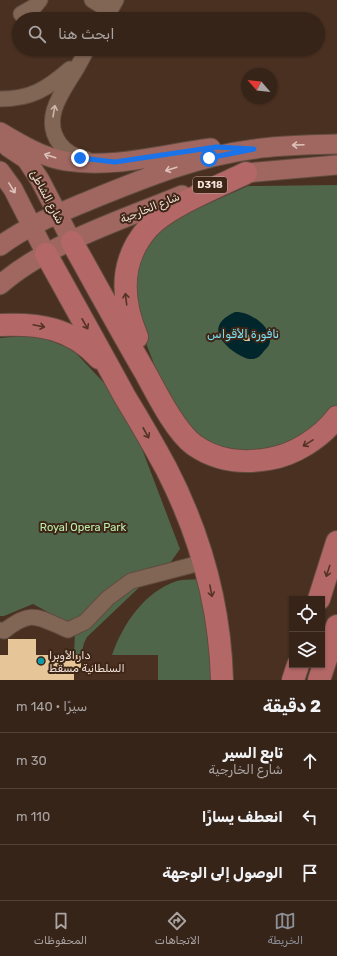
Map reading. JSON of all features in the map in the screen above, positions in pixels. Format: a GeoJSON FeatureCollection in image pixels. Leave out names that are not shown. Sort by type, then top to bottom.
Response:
{"type":"FeatureCollection","features":[{"type":"Feature","properties":{"kind":"highway"},"geometry":{"type":"LineString","coordinates":[[161,401],[127,310],[125,293],[126,274],[132,256],[138,242],[148,228],[162,217],[246,173]]}},
{"type":"Feature","properties":{"kind":"highway"},"geometry":{"type":"LineString","coordinates":[[72,242],[161,401],[182,432],[193,444],[211,455],[223,460],[239,462],[279,458],[315,438],[337,417]]}},
{"type":"Feature","properties":{"kind":"highway"},"geometry":{"type":"LineString","coordinates":[[46,254],[166,469],[192,527],[204,562],[216,616],[221,651],[222,680]]}},
{"type":"Feature","properties":{"kind":"highway"},"geometry":{"type":"LineString","coordinates":[[0,325],[28,324],[59,330],[90,347],[100,358],[127,399]]}},
{"type":"Feature","properties":{"kind":"highway"},"geometry":{"type":"LineString","coordinates":[[320,596],[337,542]]}},
{"type":"Feature","properties":{"kind":"highway"},"geometry":{"type":"LineString","coordinates":[[319,680],[337,626]]}},
{"type":"Feature","properties":{"kind":"highway"},"geometry":{"type":"LineString","coordinates":[[293,680],[297,668]]}},
{"type":"Feature","properties":{"kind":"main road"},"geometry":{"type":"LineString","coordinates":[[0,132],[42,154],[63,161],[98,164],[216,147],[254,149]]}},
{"type":"Feature","properties":{"kind":"main road","name":"شارع الشاطئ"},"geometry":{"type":"LineString","coordinates":[[0,141],[26,159],[40,180],[56,214],[72,242]]}},
{"type":"Feature","properties":{"kind":"main road","name":"D318"},"geometry":{"type":"LineString","coordinates":[[0,246],[32,226],[56,214],[168,170],[209,158],[254,149],[337,144]]}},
{"type":"Feature","properties":{"kind":"main road","name":"شارع الخارجية"},"geometry":{"type":"LineString","coordinates":[[0,286],[25,265],[46,254],[197,189],[246,173],[337,165]]}},
{"type":"Feature","properties":{"kind":"main road"},"geometry":{"type":"LineString","coordinates":[[0,170],[13,189],[46,254]]}},
{"type":"Feature","properties":{"kind":"street"},"geometry":{"type":"LineString","coordinates":[[24,12],[35,6],[40,0]]}},
{"type":"Feature","properties":{"kind":"street"},"geometry":{"type":"LineString","coordinates":[[92,0],[110,10]]}},
{"type":"Feature","properties":{"kind":"street"},"geometry":{"type":"LineString","coordinates":[[0,99],[17,98],[40,92],[53,84],[82,56]]}},
{"type":"Feature","properties":{"kind":"street"},"geometry":{"type":"LineString","coordinates":[[83,56],[55,105],[53,131],[57,140],[70,153],[80,158],[115,162]]}},
{"type":"Feature","properties":{"kind":"street"},"geometry":{"type":"LineString","coordinates":[[0,630],[4,631],[27,616],[40,617],[68,630],[85,622],[108,598],[131,581],[204,562]]}},
{"type":"Feature","properties":{"kind":"green space"},"geometry":{"type":"Polygon","coordinates":[[[337,185],[337,405],[331,413],[310,432],[278,450],[239,456],[198,437],[167,398],[133,309],[138,259],[154,235],[183,215],[248,186],[337,185]]]}},
{"type":"Feature","properties":{"kind":"green space","name":"Royal Opera Park"},"geometry":{"type":"Polygon","coordinates":[[[35,335],[72,349],[107,386],[139,441],[180,549],[170,563],[149,578],[87,637],[81,655],[74,654],[75,632],[70,624],[33,604],[4,616],[0,616],[0,338],[35,335]]]}},
{"type":"Feature","properties":{"kind":"green space"},"geometry":{"type":"Polygon","coordinates":[[[199,579],[209,633],[211,680],[158,680],[158,655],[112,655],[122,632],[136,610],[154,593],[177,581],[199,579]]]}},
{"type":"Feature","properties":{"kind":"water","name":"نافورة الأقواس"},"geometry":{"type":"Polygon","coordinates":[[[235,312],[246,314],[258,320],[267,330],[270,341],[269,344],[257,358],[249,359],[237,354],[222,341],[219,335],[219,325],[227,316],[235,312]]]}},
{"type":"Feature","properties":{"kind":"building"},"geometry":{"type":"Polygon","coordinates":[[[239,330],[249,335],[250,341],[245,341],[239,336],[239,330]]]}},
{"type":"Feature","properties":{"kind":"building","name":"دار الأوبرا السلطانية مسقط"},"geometry":{"type":"Polygon","coordinates":[[[8,639],[36,639],[36,655],[81,655],[81,668],[74,668],[74,680],[0,680],[0,655],[8,655],[8,639]]]}},
{"type":"Feature","properties":{"kind":"place","name":"دار الأوبرا السلطانية مسقط"},"geometry":{"type":"Point","coordinates":[41,661]}},
{"type":"Feature","properties":{"kind":"route"},"geometry":{"type":"LineString","coordinates":[[80,158],[115,162],[216,147],[254,149],[209,158]]}}]}
